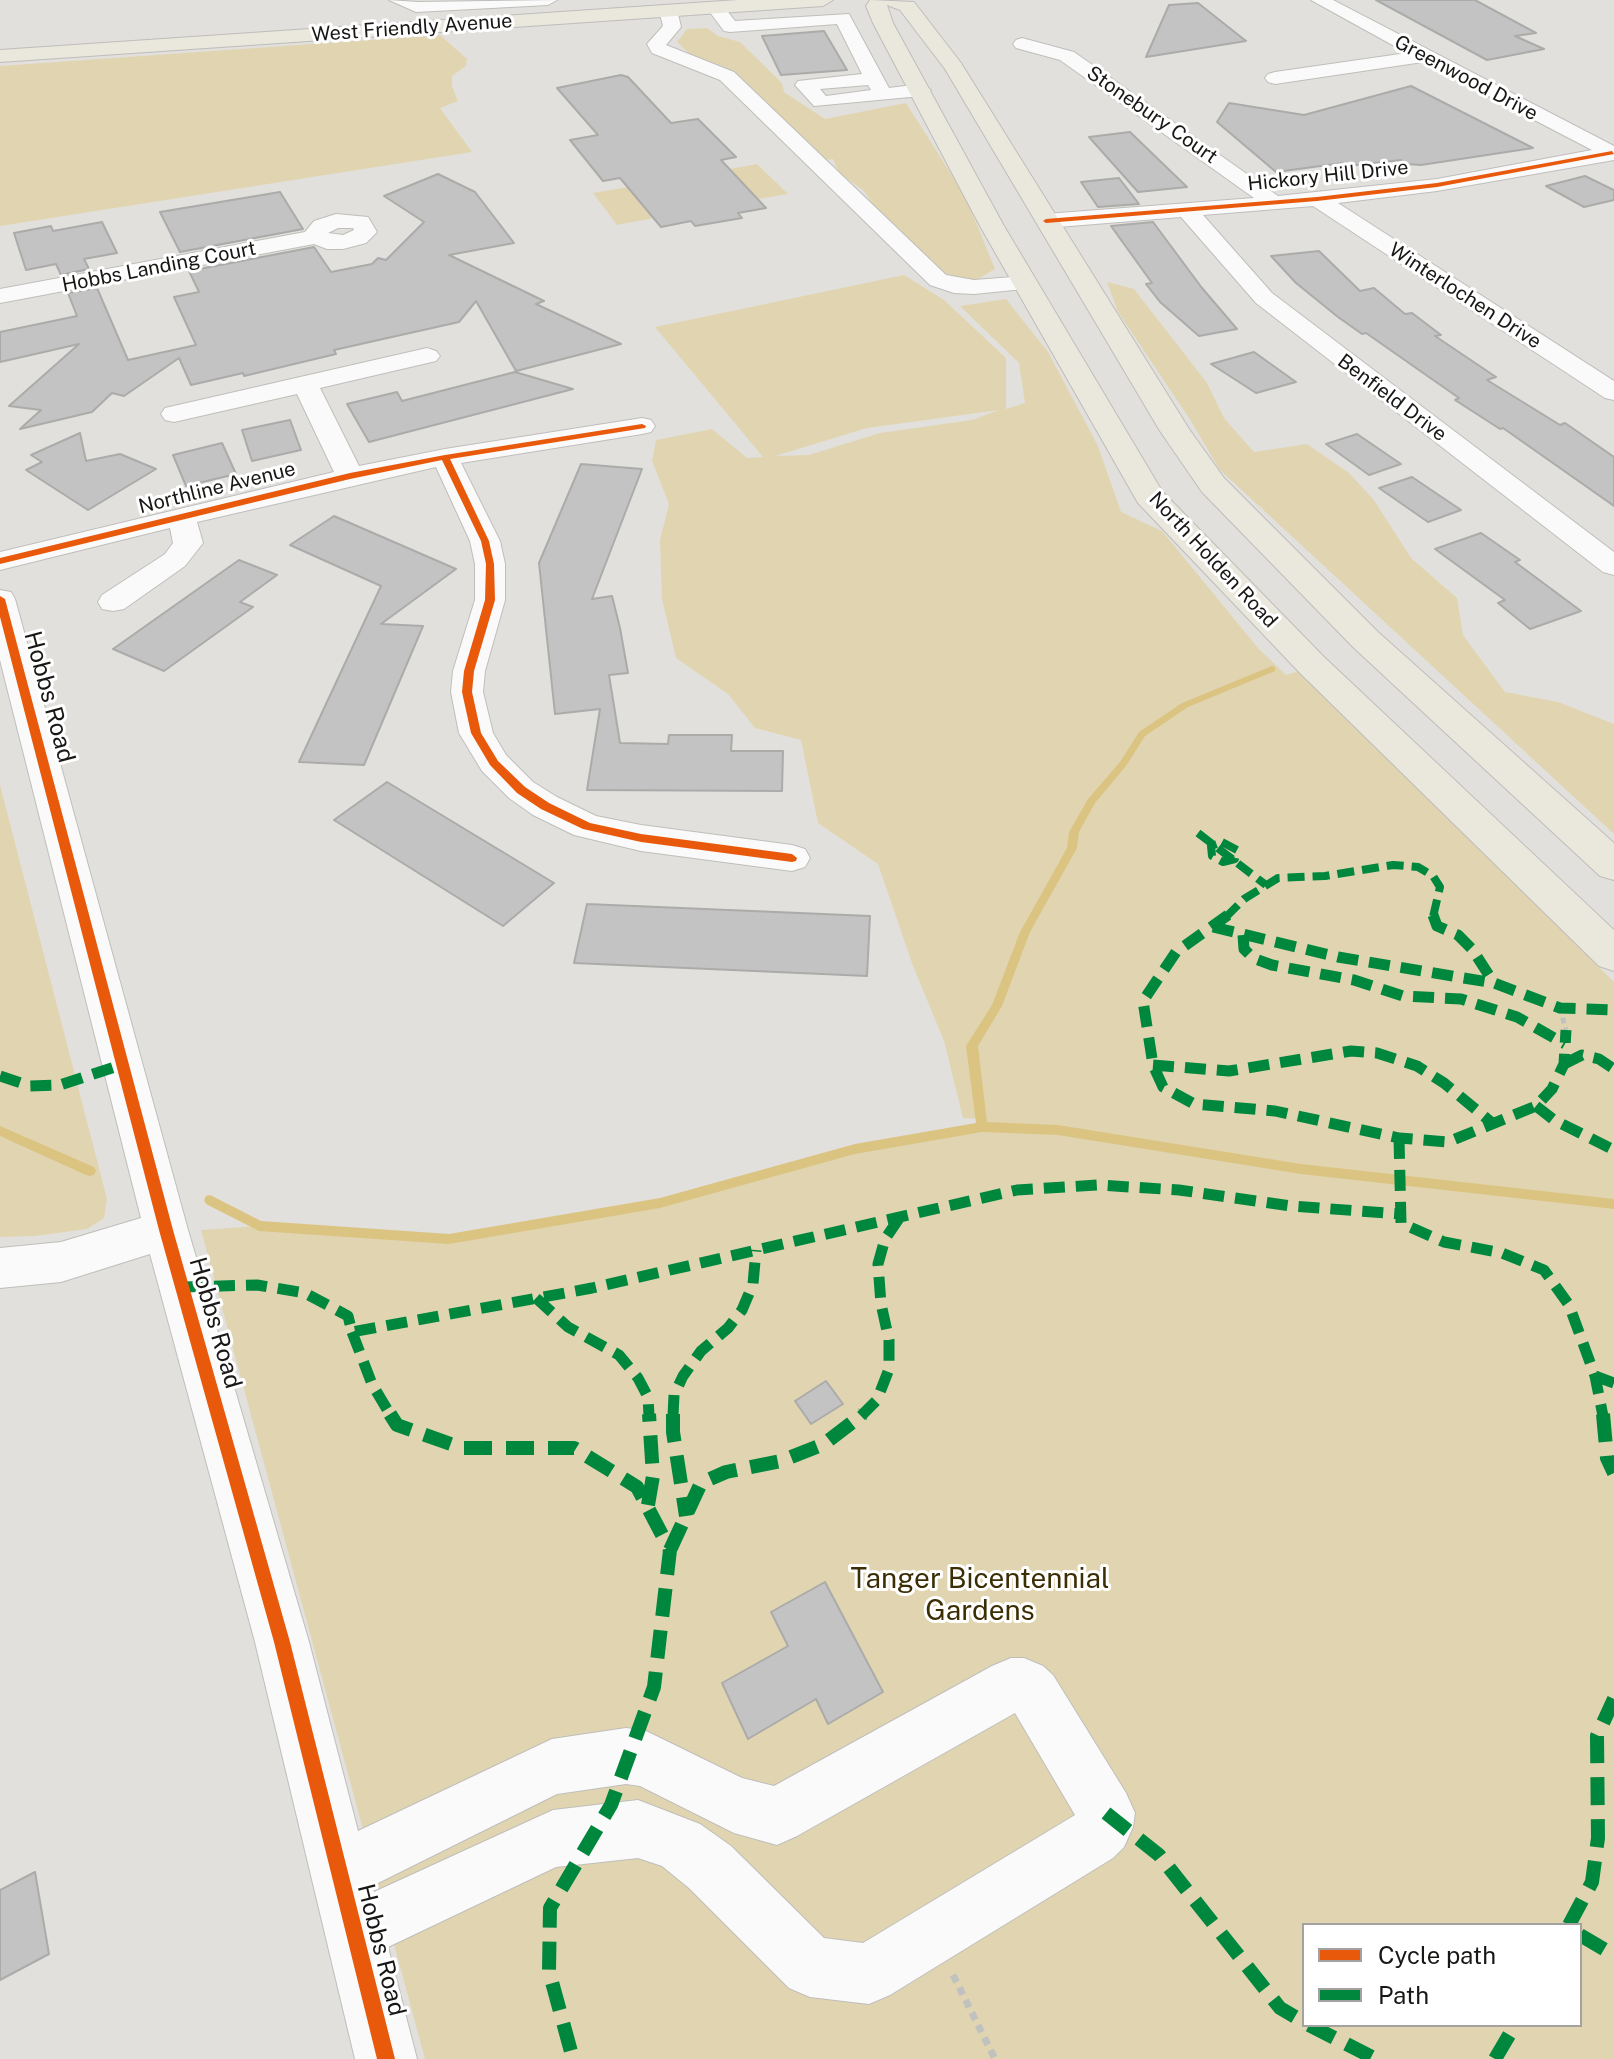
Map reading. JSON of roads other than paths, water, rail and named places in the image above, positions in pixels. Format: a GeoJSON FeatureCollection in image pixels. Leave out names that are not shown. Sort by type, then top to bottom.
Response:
{"type":"FeatureCollection","features":[{"type":"Feature","properties":{"kind":"main road","name":"West Friendly Avenue"},"geometry":{"type":"LineString","coordinates":[[0,56],[823,0]]}},
{"type":"Feature","properties":{"kind":"main road","name":"North Holden Road"},"geometry":{"type":"LineString","coordinates":[[880,0],[876,6],[883,23],[1026,283],[1149,496],[1312,665],[1614,955]]}},
{"type":"Feature","properties":{"kind":"main road"},"geometry":{"type":"LineString","coordinates":[[892,0],[907,6],[954,67],[1175,431],[1213,485],[1366,640],[1614,866]]}},
{"type":"Feature","properties":{"kind":"street"},"geometry":{"type":"LineString","coordinates":[[398,0],[416,7],[548,0]]}},
{"type":"Feature","properties":{"kind":"street","name":"Greenwood Drive"},"geometry":{"type":"LineString","coordinates":[[1320,0],[1613,154]]}},
{"type":"Feature","properties":{"kind":"street"},"geometry":{"type":"LineString","coordinates":[[715,7],[730,27],[843,18],[878,87],[921,90]]}},
{"type":"Feature","properties":{"kind":"street"},"geometry":{"type":"LineString","coordinates":[[374,8],[385,29]]}},
{"type":"Feature","properties":{"kind":"street"},"geometry":{"type":"LineString","coordinates":[[668,10],[672,27],[658,39],[656,44],[659,49],[727,76],[938,280],[954,286],[974,287],[1026,283]]}},
{"type":"Feature","properties":{"kind":"street","name":"Stonebury Court"},"geometry":{"type":"LineString","coordinates":[[1022,44],[1067,56],[1273,202]]}},
{"type":"Feature","properties":{"kind":"street"},"geometry":{"type":"LineString","coordinates":[[1275,78],[1423,56]]}},
{"type":"Feature","properties":{"kind":"street","name":"Hickory Hill Drive"},"geometry":{"type":"LineString","coordinates":[[1046,221],[1317,199],[1450,183],[1613,154]]}},
{"type":"Feature","properties":{"kind":"street","name":"Winterlochen Drive"},"geometry":{"type":"LineString","coordinates":[[1317,199],[1614,392]]}},
{"type":"Feature","properties":{"kind":"street","name":"Benfield Drive"},"geometry":{"type":"LineString","coordinates":[[1187,210],[1264,298],[1614,566]]}},
{"type":"Feature","properties":{"kind":"street","name":"Hobbs Landing Court"},"geometry":{"type":"LineString","coordinates":[[0,296],[317,237]]}},
{"type":"Feature","properties":{"kind":"street"},"geometry":{"type":"LineString","coordinates":[[174,414],[427,356]]}},
{"type":"Feature","properties":{"kind":"street"},"geometry":{"type":"LineString","coordinates":[[306,385],[350,476]]}},
{"type":"Feature","properties":{"kind":"street","name":"Northline Avenue"},"geometry":{"type":"LineString","coordinates":[[0,561],[350,476],[445,457],[642,426]]}},
{"type":"Feature","properties":{"kind":"street"},"geometry":{"type":"LineString","coordinates":[[445,457],[485,541],[490,564],[490,600],[469,671],[467,692],[476,733],[494,763],[521,790],[545,806],[587,826],[641,838],[792,858]]}},
{"type":"Feature","properties":{"kind":"street"},"geometry":{"type":"LineString","coordinates":[[113,602],[175,560],[183,551],[188,543],[181,517]]}},
{"type":"Feature","properties":{"kind":"street","name":"Hobbs Road"},"geometry":{"type":"LineString","coordinates":[[0,599],[166,1230],[282,1642],[386,2059]]}},
{"type":"Feature","properties":{"kind":"street"},"geometry":{"type":"LineString","coordinates":[[0,1268],[61,1262],[166,1230]]}},
{"type":"Feature","properties":{"kind":"street"},"geometry":{"type":"LineString","coordinates":[[339,1871],[552,1767],[626,1756],[646,1759],[734,1804],[777,1816],[1011,1685],[1024,1685],[1034,1694],[1106,1813],[1104,1827],[1093,1838],[869,1974],[810,1967],[710,1867],[680,1844],[638,1829],[553,1839],[355,1931]]}},
{"type":"Feature","properties":{"kind":"waterway"},"geometry":{"type":"LineString","coordinates":[[982,1127],[972,1046],[997,1006],[1025,932],[1072,848],[1074,832],[1091,801],[1123,764],[1142,734],[1185,705],[1272,669]]}},
{"type":"Feature","properties":{"kind":"waterway"},"geometry":{"type":"LineString","coordinates":[[210,1200],[259,1226],[449,1239],[660,1203],[855,1149],[982,1127]]}},
{"type":"Feature","properties":{"kind":"waterway"},"geometry":{"type":"LineString","coordinates":[[982,1127],[1058,1130],[1301,1169],[1614,1204]]}},
{"type":"Feature","properties":{"kind":"waterway"},"geometry":{"type":"LineString","coordinates":[[0,1131],[90,1171]]}},
{"type":"Feature","properties":{"kind":"park label","name":"Tanger Bicentennial Gardens"},"geometry":{"type":"Point","coordinates":[980,1595]}}]}
